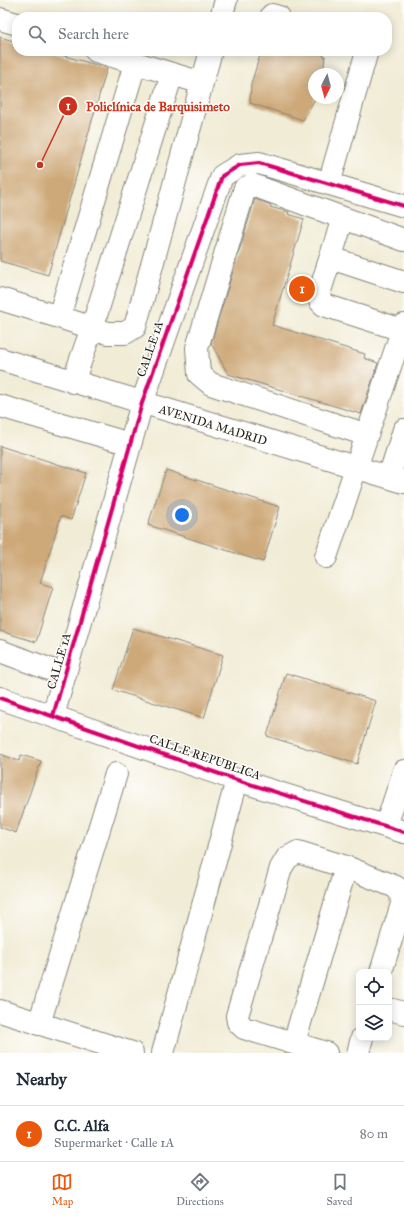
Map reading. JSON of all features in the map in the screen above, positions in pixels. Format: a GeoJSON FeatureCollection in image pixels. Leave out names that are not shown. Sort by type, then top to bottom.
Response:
{"type":"FeatureCollection","features":[{"type":"Feature","properties":{"kind":"street"},"geometry":{"type":"LineString","coordinates":[[222,12],[226,0]]}},
{"type":"Feature","properties":{"kind":"street"},"geometry":{"type":"LineString","coordinates":[[0,18],[12,22]]}},
{"type":"Feature","properties":{"kind":"street"},"geometry":{"type":"LineString","coordinates":[[111,56],[202,83]]}},
{"type":"Feature","properties":{"kind":"street"},"geometry":{"type":"LineString","coordinates":[[0,300],[108,333],[125,333],[135,327],[210,56]]}},
{"type":"Feature","properties":{"kind":"street"},"geometry":{"type":"LineString","coordinates":[[329,184],[366,56]]}},
{"type":"Feature","properties":{"kind":"street"},"geometry":{"type":"LineString","coordinates":[[59,317],[135,64]]}},
{"type":"Feature","properties":{"kind":"street"},"geometry":{"type":"LineString","coordinates":[[74,382],[172,74]]}},
{"type":"Feature","properties":{"kind":"street","name":"CALLE 1A"},"geometry":{"type":"LineString","coordinates":[[54,716],[142,403],[222,176],[240,165],[259,164],[404,206]]}},
{"type":"Feature","properties":{"kind":"street"},"geometry":{"type":"LineString","coordinates":[[366,435],[210,384],[199,374],[197,348],[245,188],[252,185],[404,240]]}},
{"type":"Feature","properties":{"kind":"street"},"geometry":{"type":"LineString","coordinates":[[326,557],[403,327],[324,304],[320,301],[319,294],[343,218]]}},
{"type":"Feature","properties":{"kind":"street"},"geometry":{"type":"LineString","coordinates":[[331,258],[404,282]]}},
{"type":"Feature","properties":{"kind":"street","name":"AVENIDA MADRID"},"geometry":{"type":"LineString","coordinates":[[0,359],[396,479]]}},
{"type":"Feature","properties":{"kind":"street"},"geometry":{"type":"LineString","coordinates":[[0,406],[130,444]]}},
{"type":"Feature","properties":{"kind":"street"},"geometry":{"type":"LineString","coordinates":[[396,479],[404,430]]}},
{"type":"Feature","properties":{"kind":"street"},"geometry":{"type":"LineString","coordinates":[[0,651],[65,675]]}},
{"type":"Feature","properties":{"kind":"street","name":"CALLE REPUBLICA"},"geometry":{"type":"LineString","coordinates":[[0,698],[237,780],[395,829]]}},
{"type":"Feature","properties":{"kind":"street"},"geometry":{"type":"LineString","coordinates":[[395,829],[404,771]]}},
{"type":"Feature","properties":{"kind":"street"},"geometry":{"type":"LineString","coordinates":[[39,1024],[116,774]]}},
{"type":"Feature","properties":{"kind":"street"},"geometry":{"type":"LineString","coordinates":[[163,1053],[237,780]]}},
{"type":"Feature","properties":{"kind":"street"},"geometry":{"type":"LineString","coordinates":[[326,1053],[244,1028],[238,1022],[237,1016],[281,868],[287,858],[298,852],[396,887],[401,894],[402,904],[396,950],[383,969]]}},
{"type":"Feature","properties":{"kind":"street"},"geometry":{"type":"LineString","coordinates":[[294,1043],[346,868]]}},
{"type":"Feature","properties":{"kind":"street"},"geometry":{"type":"LineString","coordinates":[[392,1010],[404,1013]]}},
{"type":"Feature","properties":{"kind":"street"},"geometry":{"type":"LineString","coordinates":[[0,1011],[132,1053]]}},
{"type":"Feature","properties":{"kind":"street"},"geometry":{"type":"LineString","coordinates":[[358,1053],[361,1041]]}},
{"type":"Feature","properties":{"kind":"building"},"geometry":{"type":"Polygon","coordinates":[[[0,37],[12,41],[12,56],[65,56],[107,68],[48,275],[0,261],[0,37]]]}},
{"type":"Feature","properties":{"kind":"building"},"geometry":{"type":"Polygon","coordinates":[[[260,56],[325,56],[324,68],[308,68],[308,104],[312,104],[303,120],[250,103],[251,84],[260,56]]]}},
{"type":"Feature","properties":{"kind":"building"},"geometry":{"type":"Polygon","coordinates":[[[255,199],[271,205],[270,207],[289,212],[288,214],[304,219],[272,325],[365,354],[364,358],[378,363],[361,414],[228,374],[211,343],[255,199]]]}},
{"type":"Feature","properties":{"kind":"building"},"geometry":{"type":"Polygon","coordinates":[[[0,446],[86,473],[71,520],[61,516],[40,583],[53,587],[36,642],[0,631],[0,446]]]}},
{"type":"Feature","properties":{"kind":"building"},"geometry":{"type":"Polygon","coordinates":[[[166,470],[280,507],[263,562],[148,525],[166,470]]]}},
{"type":"Feature","properties":{"kind":"building"},"geometry":{"type":"Polygon","coordinates":[[[133,628],[223,655],[204,718],[113,690],[133,628]]]}},
{"type":"Feature","properties":{"kind":"building"},"geometry":{"type":"Polygon","coordinates":[[[286,673],[376,701],[357,764],[267,736],[286,673]]]}},
{"type":"Feature","properties":{"kind":"building"},"geometry":{"type":"Polygon","coordinates":[[[0,754],[19,761],[21,755],[41,761],[16,833],[0,827],[0,754]]]}},
{"type":"Feature","properties":{"kind":"cycle path"},"geometry":{"type":"LineString","coordinates":[[53,716],[142,403],[222,176],[240,165],[259,163],[404,206]]}},
{"type":"Feature","properties":{"kind":"cycle path"},"geometry":{"type":"LineString","coordinates":[[0,698],[237,780],[404,832]]}},
{"type":"Feature","properties":{"kind":"place","name":"Policlínica de Barquisimeto"},"geometry":{"type":"Point","coordinates":[40,165]}},
{"type":"Feature","properties":{"kind":"place","name":"C.C. Alfa"},"geometry":{"type":"Point","coordinates":[302,289]}}]}
